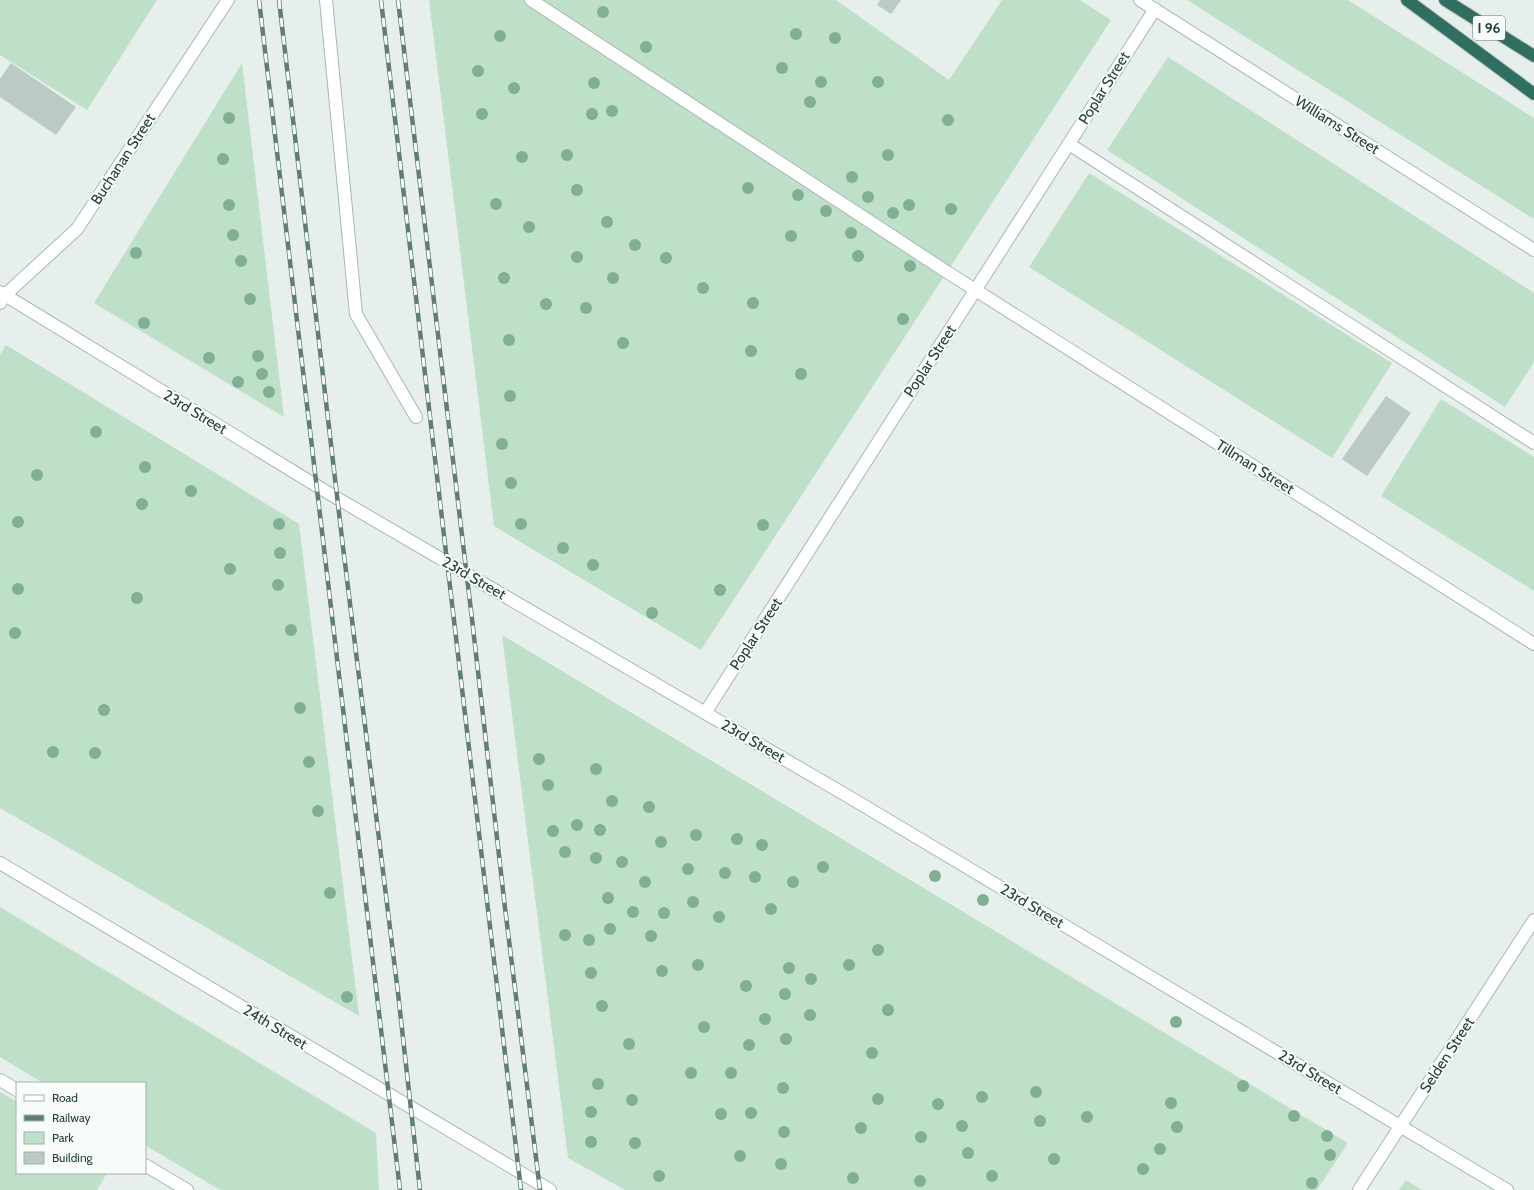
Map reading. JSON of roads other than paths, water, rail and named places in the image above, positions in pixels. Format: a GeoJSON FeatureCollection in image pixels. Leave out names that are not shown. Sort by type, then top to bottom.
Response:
{"type":"FeatureCollection","features":[{"type":"Feature","properties":{"kind":"highway"},"geometry":{"type":"LineString","coordinates":[[1407,0],[1534,94]]}},
{"type":"Feature","properties":{"kind":"highway","name":"I 96"},"geometry":{"type":"LineString","coordinates":[[1445,0],[1534,56]]}},
{"type":"Feature","properties":{"kind":"street","name":"Buchanan Street"},"geometry":{"type":"LineString","coordinates":[[2,297],[77,229],[228,0]]}},
{"type":"Feature","properties":{"kind":"street"},"geometry":{"type":"LineString","coordinates":[[326,0],[356,314],[416,417]]}},
{"type":"Feature","properties":{"kind":"street","name":"Tillman Street"},"geometry":{"type":"LineString","coordinates":[[531,0],[976,290],[1534,644]]}},
{"type":"Feature","properties":{"kind":"street","name":"Williams Street"},"geometry":{"type":"LineString","coordinates":[[1140,0],[1534,250]]}},
{"type":"Feature","properties":{"kind":"street","name":"Poplar Street"},"geometry":{"type":"LineString","coordinates":[[705,713],[1155,9]]}},
{"type":"Feature","properties":{"kind":"street"},"geometry":{"type":"LineString","coordinates":[[1069,144],[1534,443]]}},
{"type":"Feature","properties":{"kind":"street","name":"23rd Street"},"geometry":{"type":"LineString","coordinates":[[2,297],[335,497],[856,800],[1507,1190]]}},
{"type":"Feature","properties":{"kind":"street","name":"24th Street"},"geometry":{"type":"LineString","coordinates":[[0,863],[550,1190]]}},
{"type":"Feature","properties":{"kind":"street","name":"Selden Street"},"geometry":{"type":"LineString","coordinates":[[1359,1190],[1532,927]]}},
{"type":"Feature","properties":{"kind":"street"},"geometry":{"type":"LineString","coordinates":[[0,1080],[16,1089]]}},
{"type":"Feature","properties":{"kind":"street"},"geometry":{"type":"LineString","coordinates":[[146,1166],[187,1190]]}},
{"type":"Feature","properties":{"kind":"railway"},"geometry":{"type":"LineString","coordinates":[[259,0],[400,1190]]}},
{"type":"Feature","properties":{"kind":"railway"},"geometry":{"type":"LineString","coordinates":[[279,0],[343,547],[398,993],[420,1190]]}},
{"type":"Feature","properties":{"kind":"railway"},"geometry":{"type":"LineString","coordinates":[[381,0],[521,1190]]}},
{"type":"Feature","properties":{"kind":"railway"},"geometry":{"type":"LineString","coordinates":[[398,0],[505,908],[540,1190]]}}]}
